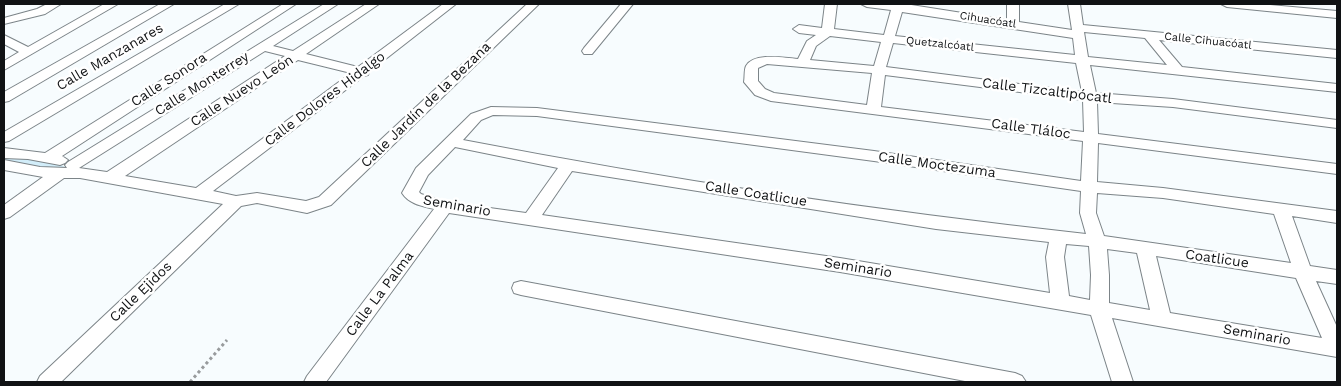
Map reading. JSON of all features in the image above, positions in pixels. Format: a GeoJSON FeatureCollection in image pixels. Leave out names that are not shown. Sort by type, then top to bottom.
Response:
{"type":"FeatureCollection","features":[{"type":"Feature","properties":{"kind":"street"},"geometry":{"type":"LineString","coordinates":[[5,21],[41,12],[56,4]]}},
{"type":"Feature","properties":{"kind":"street"},"geometry":{"type":"LineString","coordinates":[[6,63],[112,4]]}},
{"type":"Feature","properties":{"kind":"street"},"geometry":{"type":"LineString","coordinates":[[4,98],[168,4]]}},
{"type":"Feature","properties":{"kind":"street","name":"Calle Manzanares"},"geometry":{"type":"LineString","coordinates":[[4,138],[233,4]]}},
{"type":"Feature","properties":{"kind":"street","name":"Calle Sonora"},"geometry":{"type":"LineString","coordinates":[[49,157],[290,4]]}},
{"type":"Feature","properties":{"kind":"street","name":"Calle Monterrey"},"geometry":{"type":"LineString","coordinates":[[76,169],[285,32],[332,4]]}},
{"type":"Feature","properties":{"kind":"street","name":"Calle Nuevo León"},"geometry":{"type":"LineString","coordinates":[[110,178],[373,4]]}},
{"type":"Feature","properties":{"kind":"street","name":"Calle Dolores Hidalgo"},"geometry":{"type":"LineString","coordinates":[[199,194],[363,72],[450,4]]}},
{"type":"Feature","properties":{"kind":"street","name":"Calle Jardín de la Bezana"},"geometry":{"type":"LineString","coordinates":[[236,201],[257,198],[307,206],[318,205],[326,201],[533,4]]}},
{"type":"Feature","properties":{"kind":"street"},"geometry":{"type":"LineString","coordinates":[[588,51],[627,4]]}},
{"type":"Feature","properties":{"kind":"street"},"geometry":{"type":"LineString","coordinates":[[802,63],[811,44],[828,32],[832,4]]}},
{"type":"Feature","properties":{"kind":"street","name":"Cihuacóatl"},"geometry":{"type":"LineString","coordinates":[[867,4],[957,9],[1080,41]]}},
{"type":"Feature","properties":{"kind":"street"},"geometry":{"type":"LineString","coordinates":[[1013,4],[1013,24]]}},
{"type":"Feature","properties":{"kind":"street"},"geometry":{"type":"LineString","coordinates":[[1074,4],[1090,97],[1091,137],[1088,214],[1106,242],[1150,268]]}},
{"type":"Feature","properties":{"kind":"street"},"geometry":{"type":"LineString","coordinates":[[1227,4],[1337,15]]}},
{"type":"Feature","properties":{"kind":"street"},"geometry":{"type":"LineString","coordinates":[[874,108],[879,70],[899,5]]}},
{"type":"Feature","properties":{"kind":"street"},"geometry":{"type":"LineString","coordinates":[[254,26],[285,32]]}},
{"type":"Feature","properties":{"kind":"street","name":"Quetzalcóatl"},"geometry":{"type":"LineString","coordinates":[[799,29],[889,38],[1080,41]]}},
{"type":"Feature","properties":{"kind":"street"},"geometry":{"type":"LineString","coordinates":[[1149,35],[1177,69]]}},
{"type":"Feature","properties":{"kind":"street","name":"Calle Cihuacóatl"},"geometry":{"type":"LineString","coordinates":[[1080,41],[1149,35],[1337,54]]}},
{"type":"Feature","properties":{"kind":"street"},"geometry":{"type":"LineString","coordinates":[[4,39],[28,52]]}},
{"type":"Feature","properties":{"kind":"street"},"geometry":{"type":"LineString","coordinates":[[1080,41],[1115,62],[1337,88]]}},
{"type":"Feature","properties":{"kind":"street"},"geometry":{"type":"LineString","coordinates":[[262,47],[363,72]]}},
{"type":"Feature","properties":{"kind":"street","name":"Calle Tizcaltipócatl"},"geometry":{"type":"LineString","coordinates":[[756,63],[767,60],[879,70],[1090,97],[1173,103],[1337,124]]}},
{"type":"Feature","properties":{"kind":"street","name":"Calle Tláloc"},"geometry":{"type":"LineString","coordinates":[[756,63],[752,67],[751,82],[760,92],[771,97],[874,108],[1337,169]]}},
{"type":"Feature","properties":{"kind":"street","name":"Calle Moctezuma"},"geometry":{"type":"LineString","coordinates":[[452,142],[476,117],[491,111],[537,112],[874,156],[1090,187],[1163,193],[1337,216]]}},
{"type":"Feature","properties":{"kind":"street","name":"Calle Coatlicue"},"geometry":{"type":"LineString","coordinates":[[452,142],[568,165],[927,221],[1106,242]]}},
{"type":"Feature","properties":{"kind":"street","name":"Seminario"},"geometry":{"type":"LineString","coordinates":[[452,142],[426,167],[412,185],[410,193],[415,198],[445,206],[840,265],[1337,349]]}},
{"type":"Feature","properties":{"kind":"street"},"geometry":{"type":"LineString","coordinates":[[4,153],[49,157],[76,169],[110,178],[236,201]]}},
{"type":"Feature","properties":{"kind":"street"},"geometry":{"type":"LineString","coordinates":[[4,165],[58,174]]}},
{"type":"Feature","properties":{"kind":"street"},"geometry":{"type":"LineString","coordinates":[[532,218],[568,165]]}},
{"type":"Feature","properties":{"kind":"street"},"geometry":{"type":"LineString","coordinates":[[4,212],[58,174],[76,169]]}},
{"type":"Feature","properties":{"kind":"street","name":"Calle Ejidos"},"geometry":{"type":"LineString","coordinates":[[47,382],[236,201]]}},
{"type":"Feature","properties":{"kind":"street","name":"Calle La Palma"},"geometry":{"type":"LineString","coordinates":[[314,382],[445,206]]}},
{"type":"Feature","properties":{"kind":"street"},"geometry":{"type":"LineString","coordinates":[[1281,210],[1303,272],[1337,349]]}},
{"type":"Feature","properties":{"kind":"street"},"geometry":{"type":"LineString","coordinates":[[1034,234],[1055,257]]}},
{"type":"Feature","properties":{"kind":"street"},"geometry":{"type":"LineString","coordinates":[[1059,237],[1055,257],[1060,302]]}},
{"type":"Feature","properties":{"kind":"street"},"geometry":{"type":"LineString","coordinates":[[1106,242],[1100,275],[1099,309],[1122,382]]}},
{"type":"Feature","properties":{"kind":"street","name":"Coatlicue"},"geometry":{"type":"LineString","coordinates":[[1106,242],[1337,277]]}},
{"type":"Feature","properties":{"kind":"street"},"geometry":{"type":"LineString","coordinates":[[1145,248],[1162,320]]}},
{"type":"Feature","properties":{"kind":"street"},"geometry":{"type":"LineString","coordinates":[[521,288],[1015,382]]}},
{"type":"Feature","properties":{"kind":"path"},"geometry":{"type":"LineString","coordinates":[[190,382],[227,340]]}},
{"type":"Feature","properties":{"kind":"shaded area"},"geometry":{"type":"Polygon","coordinates":[[[10,155],[59,164],[65,167],[61,171],[4,161],[4,156],[10,155]]]}}]}
